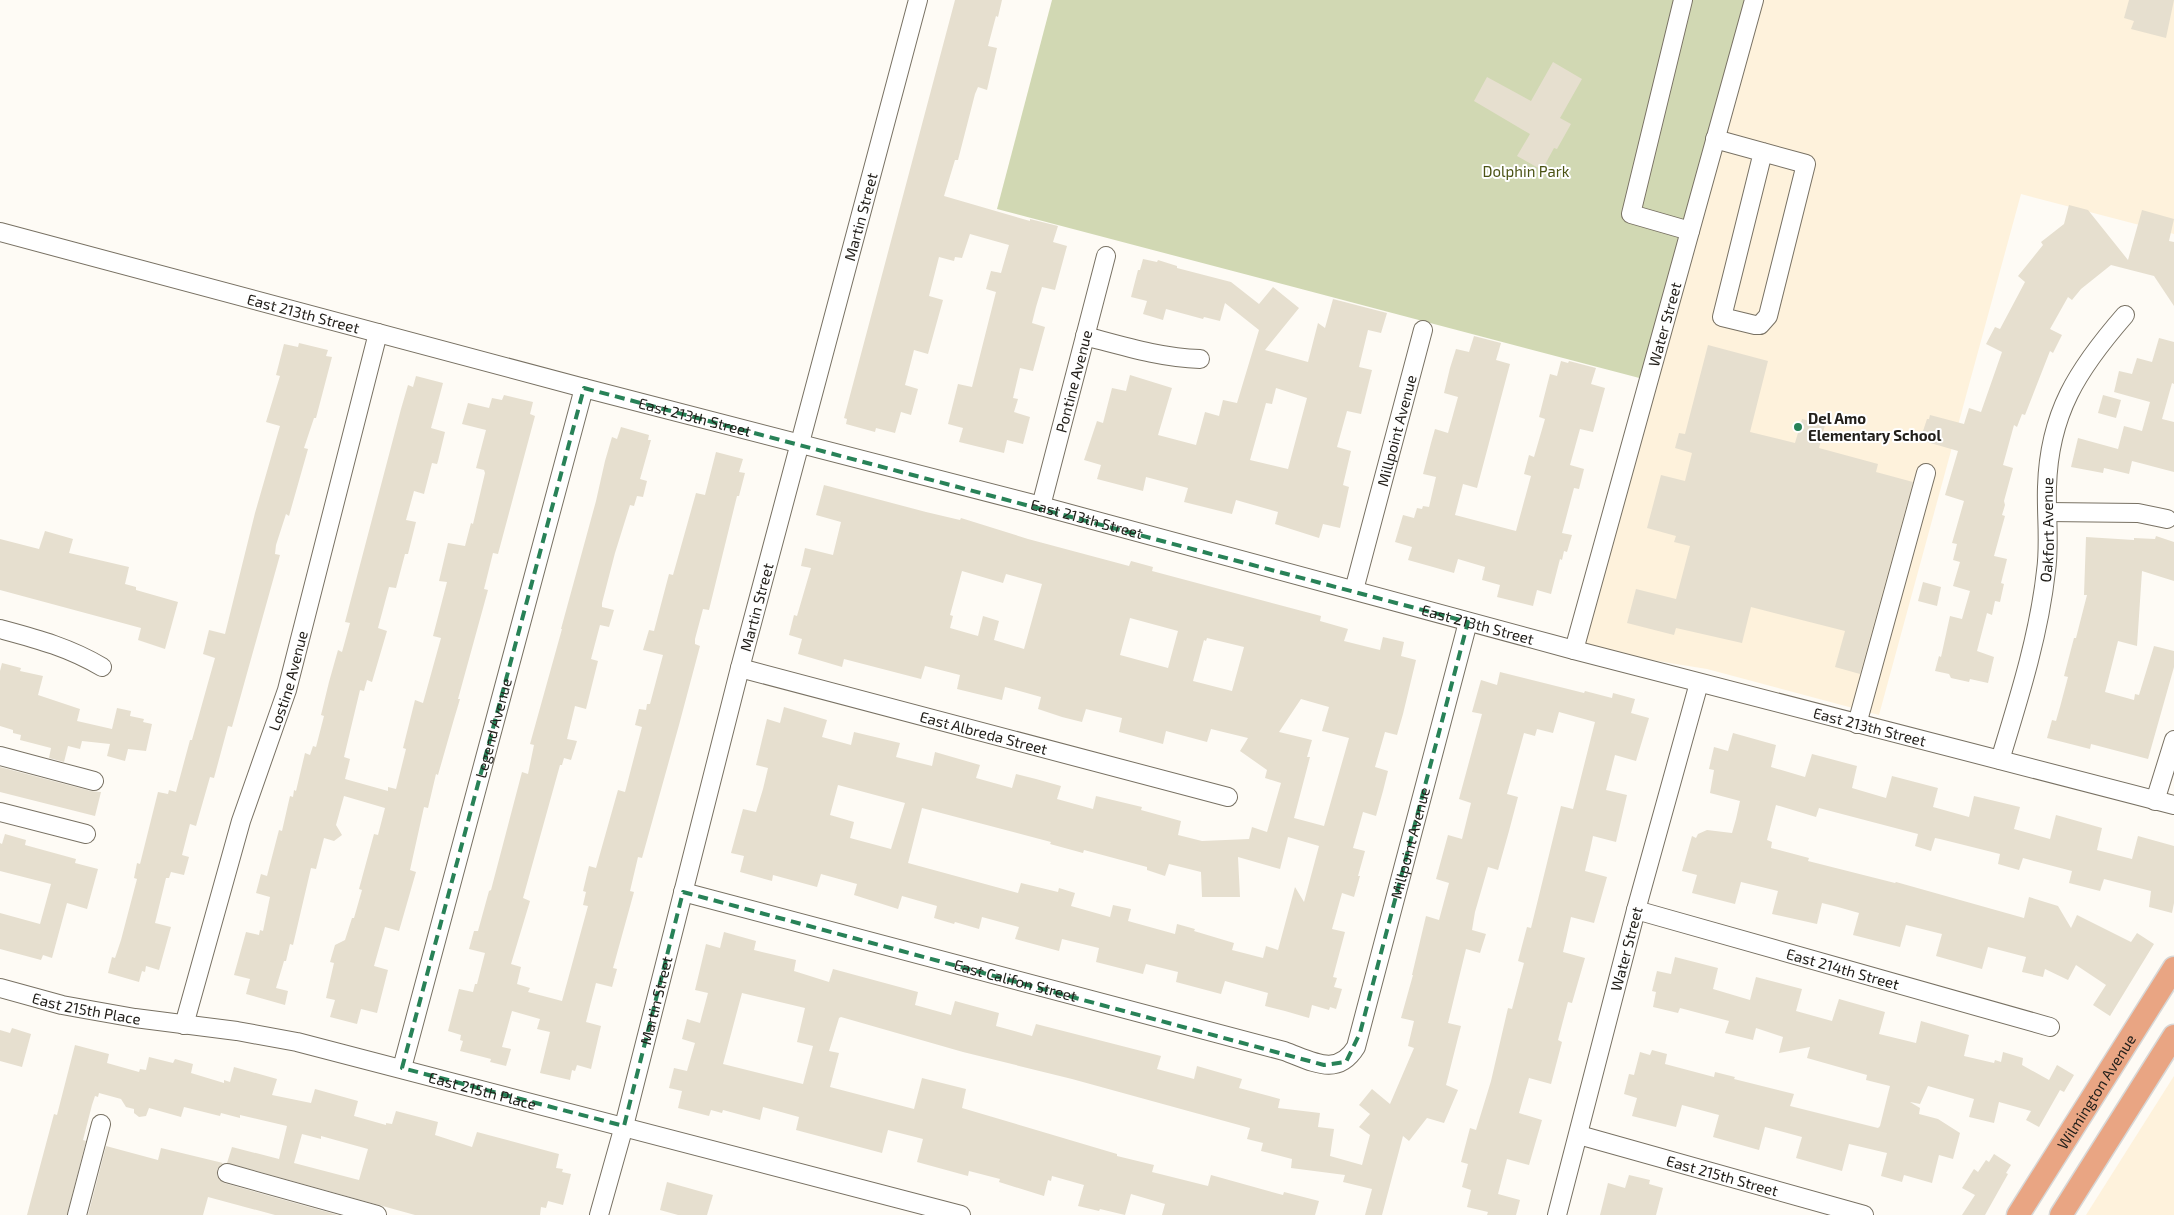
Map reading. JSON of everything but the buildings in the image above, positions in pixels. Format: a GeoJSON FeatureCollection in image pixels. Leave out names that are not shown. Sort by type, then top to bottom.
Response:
{"type":"FeatureCollection","features":[{"type":"Feature","properties":{"kind":"main road","name":"Wilmington Avenue"},"geometry":{"type":"LineString","coordinates":[[2018,1215],[2174,968]]}},
{"type":"Feature","properties":{"kind":"main road"},"geometry":{"type":"LineString","coordinates":[[2061,1215],[2174,1036]]}},
{"type":"Feature","properties":{"kind":"street","name":"Martin Street"},"geometry":{"type":"LineString","coordinates":[[599,1215],[624,1126],[740,668],[918,0]]}},
{"type":"Feature","properties":{"kind":"street"},"geometry":{"type":"LineString","coordinates":[[1683,0],[1631,214],[1690,230]]}},
{"type":"Feature","properties":{"kind":"street","name":"Water Street"},"geometry":{"type":"LineString","coordinates":[[1574,650],[1754,0]]}},
{"type":"Feature","properties":{"kind":"street"},"geometry":{"type":"LineString","coordinates":[[1715,139],[1763,152],[1806,164],[1768,316],[1760,325],[1722,317],[1763,152]]}},
{"type":"Feature","properties":{"kind":"street","name":"East 213th Street"},"geometry":{"type":"LineString","coordinates":[[0,232],[584,388],[1041,506],[1698,683],[2174,805]]}},
{"type":"Feature","properties":{"kind":"street","name":"Pontine Avenue"},"geometry":{"type":"LineString","coordinates":[[1041,506],[1106,256]]}},
{"type":"Feature","properties":{"kind":"street","name":"Oakfort Avenue"},"geometry":{"type":"LineString","coordinates":[[2000,760],[2033,646],[2040,609],[2046,571],[2048,465],[2060,417],[2068,394],[2080,371],[2097,347],[2125,314]]}},
{"type":"Feature","properties":{"kind":"street","name":"Millpoint Avenue"},"geometry":{"type":"LineString","coordinates":[[1354,590],[1423,330]]}},
{"type":"Feature","properties":{"kind":"street","name":"Lostine Avenue"},"geometry":{"type":"LineString","coordinates":[[184,1025],[241,820],[287,690],[378,333]]}},
{"type":"Feature","properties":{"kind":"street"},"geometry":{"type":"LineString","coordinates":[[1085,336],[1160,355],[1200,359]]}},
{"type":"Feature","properties":{"kind":"street","name":"Legend Avenue"},"geometry":{"type":"LineString","coordinates":[[402,1068],[584,388]]}},
{"type":"Feature","properties":{"kind":"street"},"geometry":{"type":"LineString","coordinates":[[1857,724],[1926,473]]}},
{"type":"Feature","properties":{"kind":"street"},"geometry":{"type":"LineString","coordinates":[[2048,512],[2138,514],[2167,519]]}},
{"type":"Feature","properties":{"kind":"street","name":"Millpoint Avenue"},"geometry":{"type":"LineString","coordinates":[[1346,1062],[1356,1047],[1360,1033],[1468,622]]}},
{"type":"Feature","properties":{"kind":"street"},"geometry":{"type":"LineString","coordinates":[[0,629],[53,643],[78,652],[102,667]]}},
{"type":"Feature","properties":{"kind":"street","name":"East Albreda Street"},"geometry":{"type":"LineString","coordinates":[[740,668],[1228,797]]}},
{"type":"Feature","properties":{"kind":"street","name":"Water Street"},"geometry":{"type":"LineString","coordinates":[[1557,1215],[1636,910],[1698,683]]}},
{"type":"Feature","properties":{"kind":"street"},"geometry":{"type":"LineString","coordinates":[[2155,801],[2174,740]]}},
{"type":"Feature","properties":{"kind":"street"},"geometry":{"type":"LineString","coordinates":[[0,756],[94,781]]}},
{"type":"Feature","properties":{"kind":"street"},"geometry":{"type":"LineString","coordinates":[[0,812],[86,834]]}},
{"type":"Feature","properties":{"kind":"street","name":"East Califon Street"},"geometry":{"type":"LineString","coordinates":[[683,892],[1284,1051],[1324,1065],[1336,1065],[1346,1062]]}},
{"type":"Feature","properties":{"kind":"street","name":"East 214th Street"},"geometry":{"type":"LineString","coordinates":[[1636,910],[2050,1027]]}},
{"type":"Feature","properties":{"kind":"street","name":"East 215th Place"},"geometry":{"type":"LineString","coordinates":[[0,988],[62,1004],[297,1042],[961,1215]]}},
{"type":"Feature","properties":{"kind":"street"},"geometry":{"type":"LineString","coordinates":[[77,1215],[101,1124]]}},
{"type":"Feature","properties":{"kind":"street","name":"East 215th Street"},"geometry":{"type":"LineString","coordinates":[[1579,1135],[1864,1215]]}},
{"type":"Feature","properties":{"kind":"street"},"geometry":{"type":"LineString","coordinates":[[227,1173],[354,1212],[377,1215]]}},
{"type":"Feature","properties":{"kind":"highlighted area"},"geometry":{"type":"Polygon","coordinates":[[[584,388],[1468,622],[1360,1033],[1346,1062],[1324,1065],[683,892],[624,1126],[402,1068],[584,388]]]}},
{"type":"Feature","properties":{"kind":"shaded area","name":"Del Amo Elementary School"},"geometry":{"type":"Polygon","coordinates":[[[1755,0],[2174,0],[2174,234],[2021,194],[1879,715],[1707,669],[1577,648],[1755,0]]]}},
{"type":"Feature","properties":{"kind":"shaded area"},"geometry":{"type":"Polygon","coordinates":[[[2174,1076],[2174,1215],[2086,1215],[2174,1076]]]}},
{"type":"Feature","properties":{"kind":"green space","name":"Dolphin Park"},"geometry":{"type":"Polygon","coordinates":[[[1052,0],[1751,0],[1647,380],[997,209],[1052,0]]]}},
{"type":"Feature","properties":{"kind":"place","name":"Del Amo Elementary School"},"geometry":{"type":"Point","coordinates":[1798,427]}}]}
